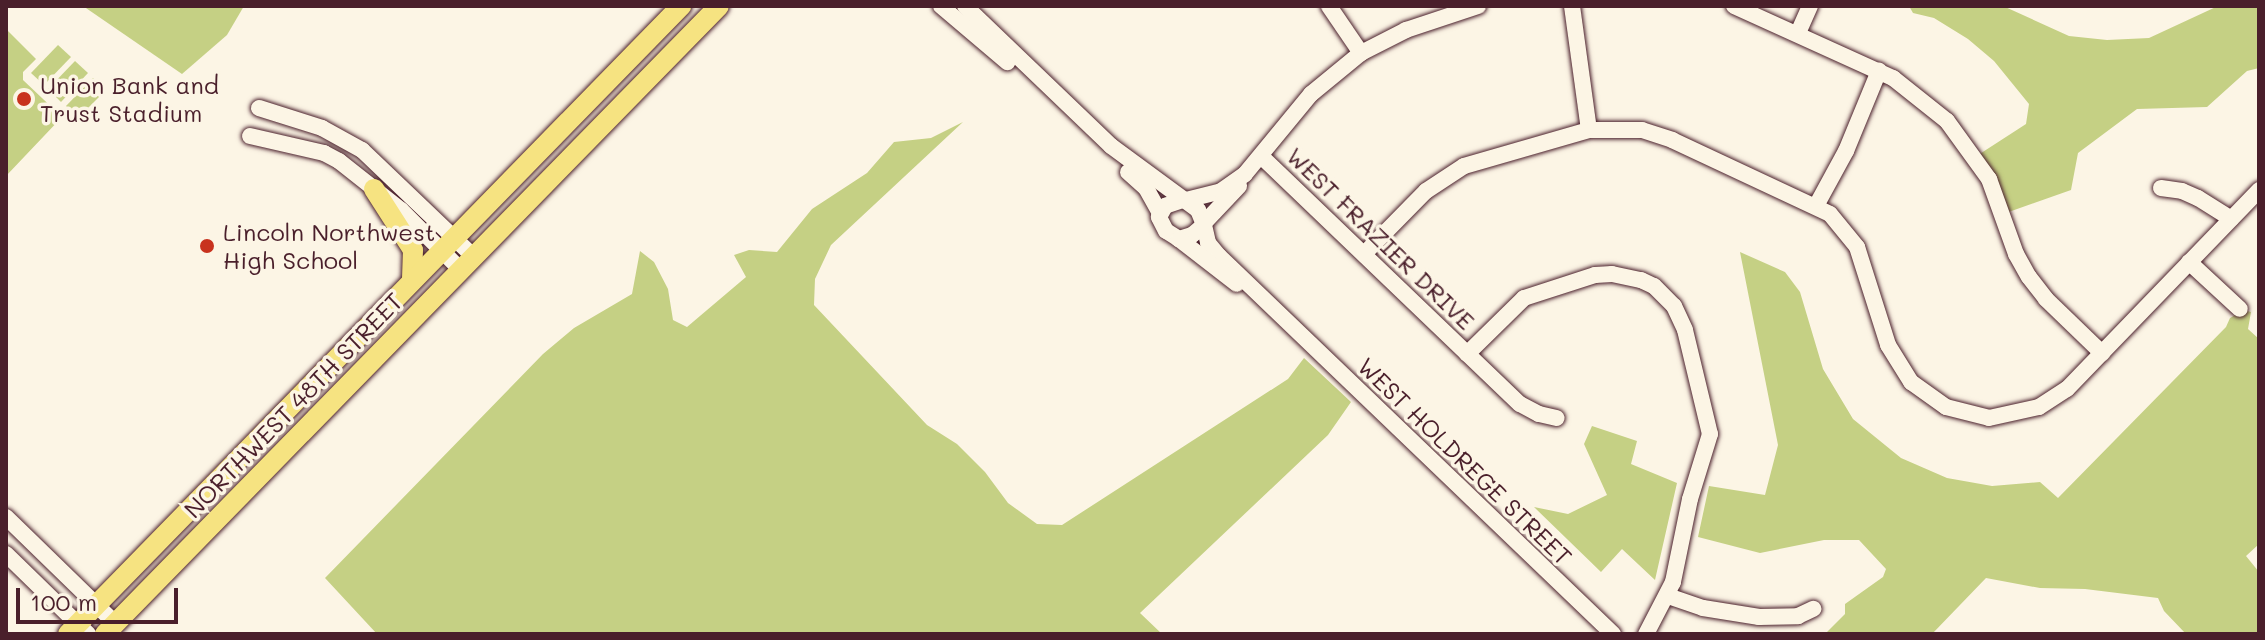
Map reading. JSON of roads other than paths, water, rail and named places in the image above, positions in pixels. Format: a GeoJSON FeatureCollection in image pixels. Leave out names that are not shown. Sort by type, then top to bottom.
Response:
{"type":"FeatureCollection","features":[{"type":"Feature","properties":{"kind":"main road","name":"NORTHWEST 48TH STREET"},"geometry":{"type":"LineString","coordinates":[[78,630],[96,604],[681,6]]}},
{"type":"Feature","properties":{"kind":"main road","name":"NORTHWEST 48TH STREET"},"geometry":{"type":"LineString","coordinates":[[110,629],[719,6]]}},
{"type":"Feature","properties":{"kind":"main road"},"geometry":{"type":"LineString","coordinates":[[374,189],[413,250],[412,281]]}},
{"type":"Feature","properties":{"kind":"street"},"geometry":{"type":"LineString","coordinates":[[941,6],[1140,182],[1160,213],[1162,226],[1179,239],[1192,235],[1204,224],[1238,188],[1245,174]]}},
{"type":"Feature","properties":{"kind":"street"},"geometry":{"type":"LineString","coordinates":[[965,6],[1099,135],[1198,210],[1204,224]]}},
{"type":"Feature","properties":{"kind":"street"},"geometry":{"type":"LineString","coordinates":[[1329,6],[1361,53]]}},
{"type":"Feature","properties":{"kind":"street"},"geometry":{"type":"LineString","coordinates":[[1160,213],[1170,203],[1221,191],[1245,174],[1311,94],[1361,53],[1406,30],[1478,6]]}},
{"type":"Feature","properties":{"kind":"street"},"geometry":{"type":"LineString","coordinates":[[1572,6],[1589,130]]}},
{"type":"Feature","properties":{"kind":"street"},"geometry":{"type":"LineString","coordinates":[[1734,6],[1879,71],[1924,99],[1961,136],[1992,186],[2016,254],[2029,277],[2046,299],[2102,353]]}},
{"type":"Feature","properties":{"kind":"street"},"geometry":{"type":"LineString","coordinates":[[1798,33],[1810,6]]}},
{"type":"Feature","properties":{"kind":"street"},"geometry":{"type":"LineString","coordinates":[[1816,206],[1846,151],[1879,71]]}},
{"type":"Feature","properties":{"kind":"street"},"geometry":{"type":"LineString","coordinates":[[259,108],[322,128],[362,150],[468,264]]}},
{"type":"Feature","properties":{"kind":"street"},"geometry":{"type":"LineString","coordinates":[[1364,254],[1426,191],[1454,171],[1589,130],[1622,128],[1657,134],[1816,206],[1841,225],[1857,247],[1888,345],[1911,382],[1946,407],[1989,418],[2012,416],[2046,404],[2067,389],[2259,190]]}},
{"type":"Feature","properties":{"kind":"street"},"geometry":{"type":"LineString","coordinates":[[250,136],[324,153],[448,244]]}},
{"type":"Feature","properties":{"kind":"street","name":"WEST FRAZIER DRIVE"},"geometry":{"type":"LineString","coordinates":[[1262,157],[1520,404],[1539,414],[1557,418]]}},
{"type":"Feature","properties":{"kind":"street"},"geometry":{"type":"LineString","coordinates":[[2161,188],[2182,191],[2198,198],[2231,219]]}},
{"type":"Feature","properties":{"kind":"street","name":"WEST HOLDREGE STREET"},"geometry":{"type":"LineString","coordinates":[[1204,224],[1212,248],[1285,322],[1613,634]]}},
{"type":"Feature","properties":{"kind":"street","name":"WEST HOLDREGE STREET"},"geometry":{"type":"LineString","coordinates":[[1179,239],[1285,322]]}},
{"type":"Feature","properties":{"kind":"street"},"geometry":{"type":"LineString","coordinates":[[2189,262],[2240,309]]}},
{"type":"Feature","properties":{"kind":"street"},"geometry":{"type":"LineString","coordinates":[[1467,354],[1524,298],[1595,275],[1612,274],[1641,280],[1654,286],[1674,306],[1685,330],[1710,434],[1690,499],[1681,552],[1668,596],[1646,634]]}},
{"type":"Feature","properties":{"kind":"street"},"geometry":{"type":"LineString","coordinates":[[6,517],[96,604],[110,629]]}},
{"type":"Feature","properties":{"kind":"street"},"geometry":{"type":"LineString","coordinates":[[6,554],[78,630]]}},
{"type":"Feature","properties":{"kind":"street"},"geometry":{"type":"LineString","coordinates":[[1668,596],[1720,612],[1759,617],[1798,616],[1813,609]]}},
{"type":"Feature","properties":{"kind":"place","name":"Union Bank and Trust Stadium"},"geometry":{"type":"Point","coordinates":[24,99]}},
{"type":"Feature","properties":{"kind":"place","name":"Lincoln Northwest High School"},"geometry":{"type":"Point","coordinates":[207,246]}}]}
